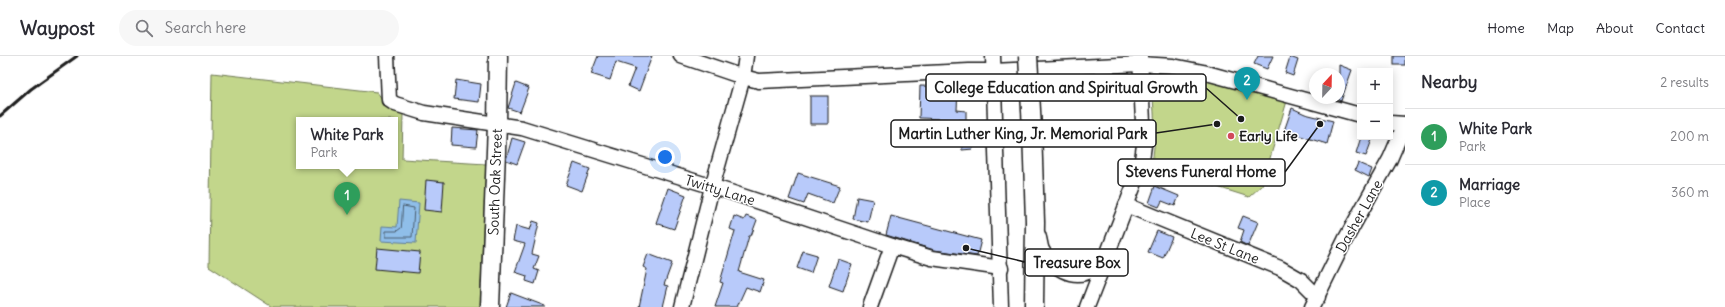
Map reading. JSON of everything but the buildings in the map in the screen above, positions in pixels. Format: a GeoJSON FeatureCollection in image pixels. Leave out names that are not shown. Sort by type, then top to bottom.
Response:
{"type":"FeatureCollection","features":[{"type":"Feature","properties":{"kind":"main road","name":"South Oak Street"},"geometry":{"type":"LineString","coordinates":[[490,307],[498,56]]}},
{"type":"Feature","properties":{"kind":"main road"},"geometry":{"type":"LineString","coordinates":[[1028,56],[1035,222],[1034,307]]}},
{"type":"Feature","properties":{"kind":"street","name":"Twitty Lane"},"geometry":{"type":"LineString","coordinates":[[387,56],[389,100],[395,104],[424,113],[522,128],[932,258],[1000,268]]}},
{"type":"Feature","properties":{"kind":"street"},"geometry":{"type":"LineString","coordinates":[[681,56],[759,81],[970,70],[994,71],[1140,60],[1183,62],[1203,72],[1357,114]]}},
{"type":"Feature","properties":{"kind":"street"},"geometry":{"type":"LineString","coordinates":[[682,307],[712,187],[743,77],[746,56]]}},
{"type":"Feature","properties":{"kind":"street"},"geometry":{"type":"LineString","coordinates":[[993,56],[995,149],[1002,307]]}},
{"type":"Feature","properties":{"kind":"street"},"geometry":{"type":"LineString","coordinates":[[1087,307],[1141,167],[1144,144],[1140,60]]}},
{"type":"Feature","properties":{"kind":"street"},"geometry":{"type":"LineString","coordinates":[[1393,123],[1405,124]]}},
{"type":"Feature","properties":{"kind":"street","name":"Dasher Lane"},"geometry":{"type":"LineString","coordinates":[[1315,302],[1345,240],[1390,160],[1405,124]]}},
{"type":"Feature","properties":{"kind":"street","name":"Lee St Lane"},"geometry":{"type":"LineString","coordinates":[[1126,205],[1280,268],[1301,280],[1315,302]]}},
{"type":"Feature","properties":{"kind":"street"},"geometry":{"type":"LineString","coordinates":[[1035,222],[1042,249],[1052,264],[1059,269],[1076,274],[1084,273],[1092,270],[1104,260]]}},
{"type":"Feature","properties":{"kind":"street"},"geometry":{"type":"LineString","coordinates":[[870,307],[892,246]]}},
{"type":"Feature","properties":{"kind":"green space"},"geometry":{"type":"Polygon","coordinates":[[[1157,71],[1194,76],[1287,101],[1262,185],[1249,197],[1151,166],[1155,134],[1152,76],[1157,71]]]}},
{"type":"Feature","properties":{"kind":"green space"},"geometry":{"type":"Polygon","coordinates":[[[212,73],[377,92],[389,109],[403,113],[402,159],[486,164],[480,307],[272,307],[209,266],[212,73]]]}},
{"type":"Feature","properties":{"kind":"water"},"geometry":{"type":"Polygon","coordinates":[[[399,201],[419,203],[416,243],[381,241],[382,226],[397,227],[399,201]]]}},
{"type":"Feature","properties":{"kind":"railway"},"geometry":{"type":"LineString","coordinates":[[0,116],[31,89],[77,56]]}},
{"type":"Feature","properties":{"kind":"place","name":"Marriage"},"geometry":{"type":"Point","coordinates":[1247,100]}},
{"type":"Feature","properties":{"kind":"place","name":"College Education and Spiritual Growth"},"geometry":{"type":"Point","coordinates":[1241,119]}},
{"type":"Feature","properties":{"kind":"place","name":"Martin Luther King, Jr. Memorial Park"},"geometry":{"type":"Point","coordinates":[1217,124]}},
{"type":"Feature","properties":{"kind":"place","name":"Stevens Funeral Home"},"geometry":{"type":"Point","coordinates":[1320,124]}},
{"type":"Feature","properties":{"kind":"place","name":"Early Life"},"geometry":{"type":"Point","coordinates":[1231,136]}},
{"type":"Feature","properties":{"kind":"place","name":"White Park"},"geometry":{"type":"Point","coordinates":[347,215]}},
{"type":"Feature","properties":{"kind":"place","name":"Treasure Box"},"geometry":{"type":"Point","coordinates":[966,248]}}]}
